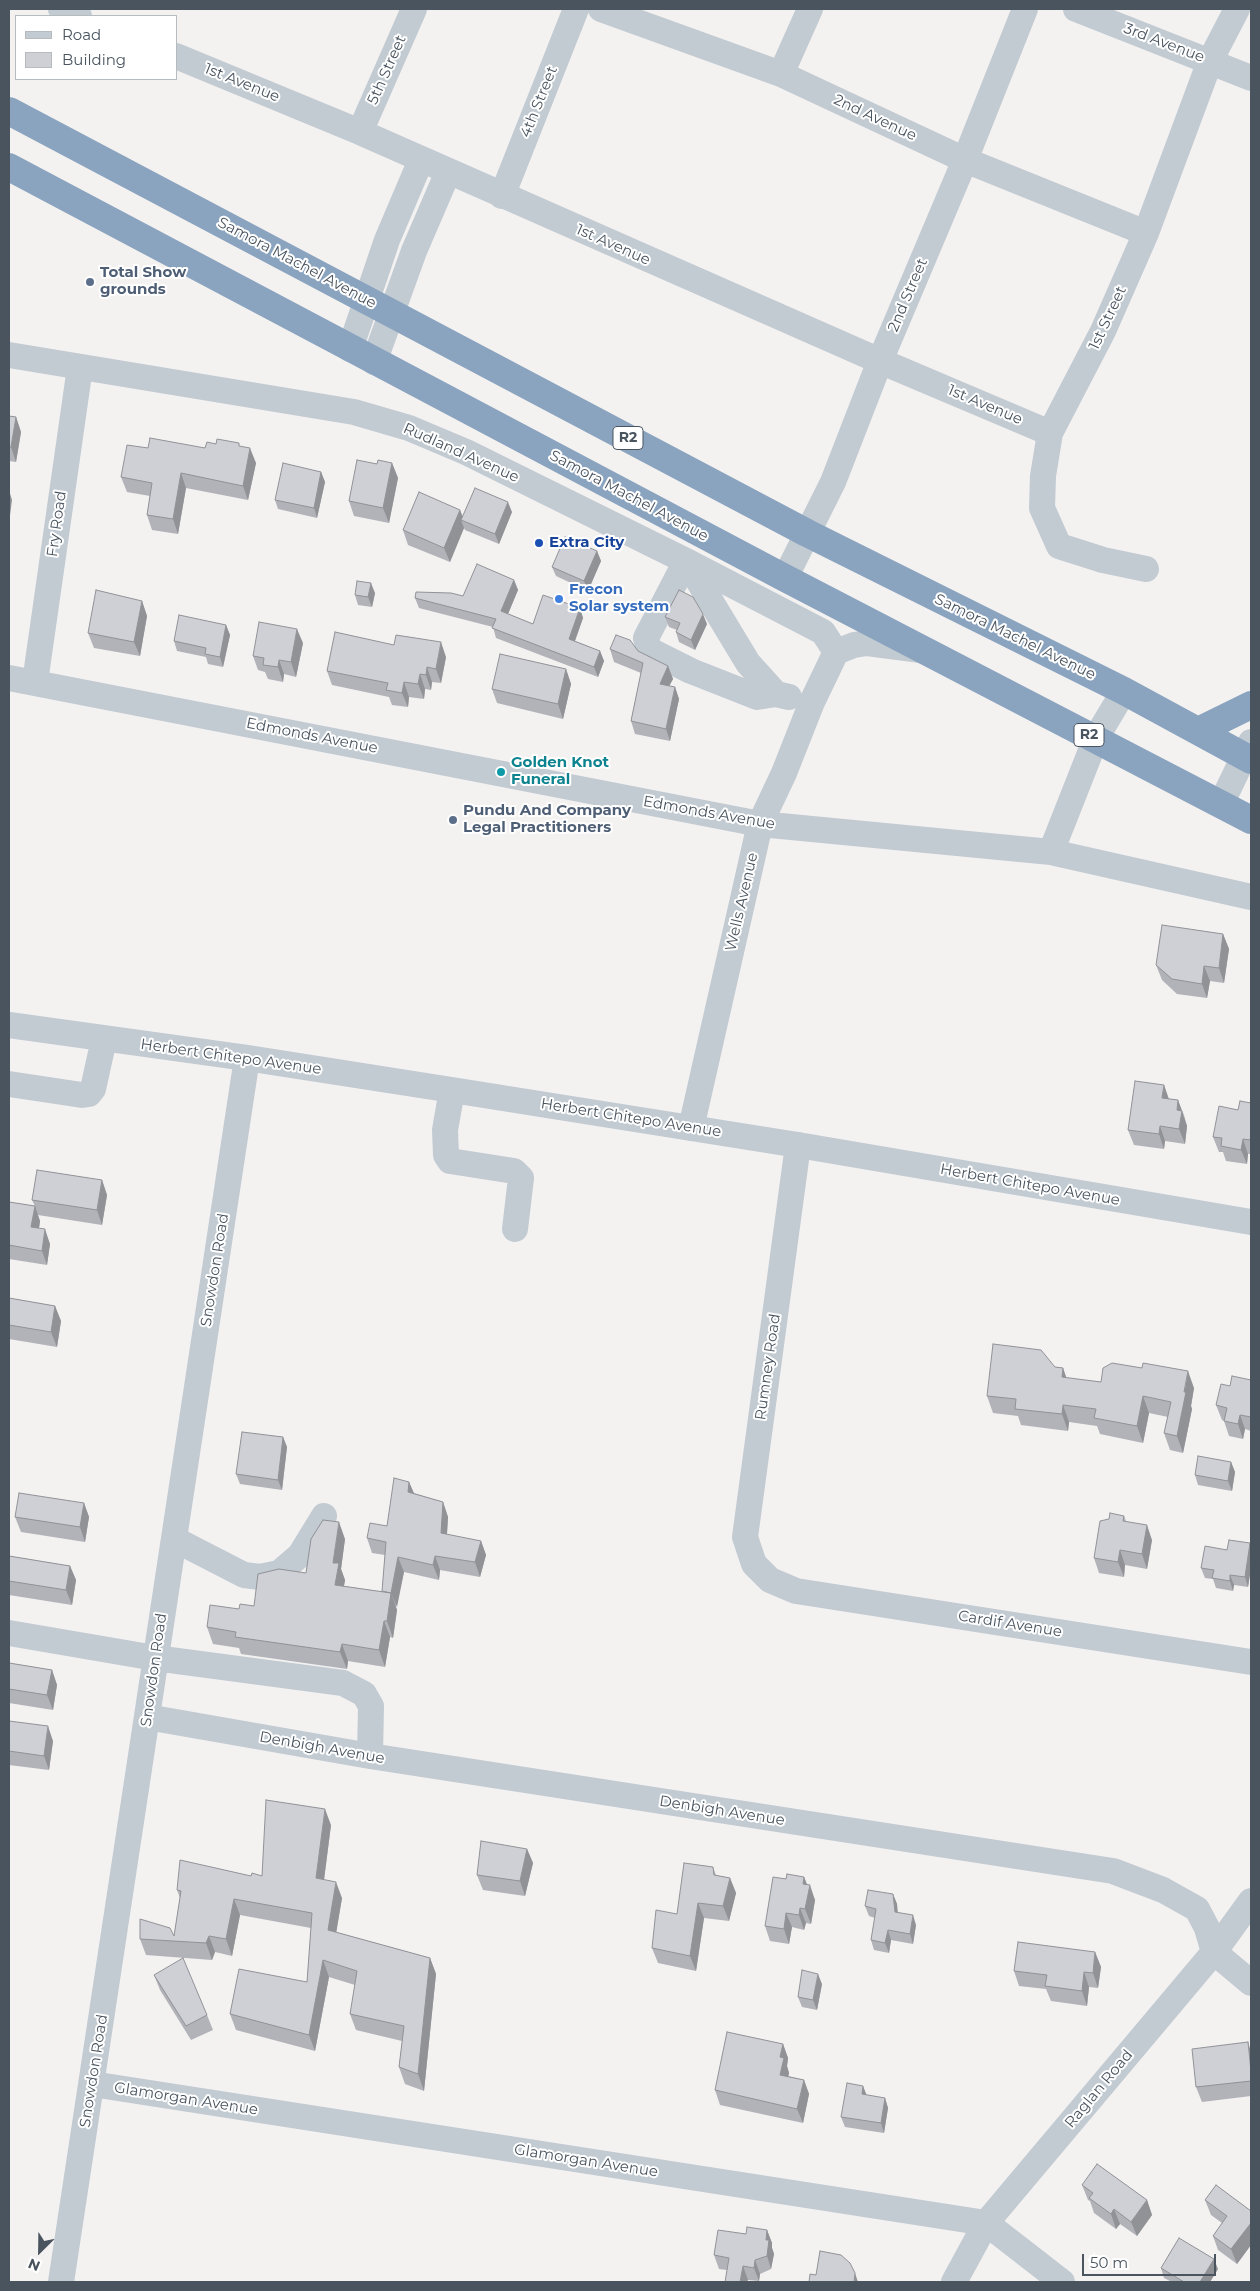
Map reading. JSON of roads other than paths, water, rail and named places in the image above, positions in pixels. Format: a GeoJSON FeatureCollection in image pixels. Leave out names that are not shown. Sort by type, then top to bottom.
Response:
{"type":"FeatureCollection","features":[{"type":"Feature","properties":{"kind":"highway","name":"Samora Machel Avenue"},"geometry":{"type":"LineString","coordinates":[[9,110],[807,533],[1124,691],[1198,731],[1249,753]]}},
{"type":"Feature","properties":{"kind":"highway","name":"Samora Machel Avenue"},"geometry":{"type":"LineString","coordinates":[[9,168],[785,578],[1251,820]]}},
{"type":"Feature","properties":{"kind":"highway"},"geometry":{"type":"LineString","coordinates":[[1198,731],[1251,705]]}},
{"type":"Feature","properties":{"kind":"street"},"geometry":{"type":"LineString","coordinates":[[61,9],[76,15]]}},
{"type":"Feature","properties":{"kind":"street","name":"5th Street"},"geometry":{"type":"LineString","coordinates":[[360,132],[414,9]]}},
{"type":"Feature","properties":{"kind":"street","name":"4th Street"},"geometry":{"type":"LineString","coordinates":[[502,196],[576,9]]}},
{"type":"Feature","properties":{"kind":"street","name":"2nd Avenue"},"geometry":{"type":"LineString","coordinates":[[601,9],[781,74],[965,160],[1146,233]]}},
{"type":"Feature","properties":{"kind":"street"},"geometry":{"type":"LineString","coordinates":[[781,74],[810,9]]}},
{"type":"Feature","properties":{"kind":"street","name":"2nd Street"},"geometry":{"type":"LineString","coordinates":[[785,578],[833,482],[880,361],[965,160],[1025,9]]}},
{"type":"Feature","properties":{"kind":"street","name":"3rd Avenue"},"geometry":{"type":"LineString","coordinates":[[1076,9],[1251,78]]}},
{"type":"Feature","properties":{"kind":"street","name":"1st Street"},"geometry":{"type":"LineString","coordinates":[[1146,568],[1103,560],[1059,546],[1042,508],[1043,476],[1050,432],[1103,332],[1146,233],[1210,61],[1237,9]]}},
{"type":"Feature","properties":{"kind":"street","name":"1st Avenue"},"geometry":{"type":"LineString","coordinates":[[178,57],[360,132],[880,361],[1050,432]]}},
{"type":"Feature","properties":{"kind":"street"},"geometry":{"type":"LineString","coordinates":[[350,349],[387,240],[421,160]]}},
{"type":"Feature","properties":{"kind":"street"},"geometry":{"type":"LineString","coordinates":[[374,362],[390,312],[448,172]]}},
{"type":"Feature","properties":{"kind":"street","name":"Rudland Avenue"},"geometry":{"type":"LineString","coordinates":[[9,355],[354,412],[409,428],[466,452],[686,561],[829,642]]}},
{"type":"Feature","properties":{"kind":"street","name":"Fry Road"},"geometry":{"type":"LineString","coordinates":[[35,682],[80,367]]}},
{"type":"Feature","properties":{"kind":"street"},"geometry":{"type":"LineString","coordinates":[[686,561],[748,663],[776,694]]}},
{"type":"Feature","properties":{"kind":"street"},"geometry":{"type":"LineString","coordinates":[[686,561],[646,638],[648,650],[691,671],[757,697],[776,694],[812,702]]}},
{"type":"Feature","properties":{"kind":"street"},"geometry":{"type":"LineString","coordinates":[[829,642],[854,645],[867,643],[927,651]]}},
{"type":"Feature","properties":{"kind":"street","name":"Wells Avenue"},"geometry":{"type":"LineString","coordinates":[[691,1128],[760,824],[784,773],[812,702],[829,642]]}},
{"type":"Feature","properties":{"kind":"street","name":"Edmonds Avenue"},"geometry":{"type":"LineString","coordinates":[[9,678],[760,824],[1051,852],[1148,872],[1251,897]]}},
{"type":"Feature","properties":{"kind":"street"},"geometry":{"type":"LineString","coordinates":[[1051,852],[1096,738],[1124,691]]}},
{"type":"Feature","properties":{"kind":"street"},"geometry":{"type":"LineString","coordinates":[[1221,804],[1249,753]]}},
{"type":"Feature","properties":{"kind":"street","name":"Herbert Chitepo Avenue"},"geometry":{"type":"LineString","coordinates":[[9,1025],[248,1058],[452,1090],[798,1145],[1251,1222]]}},
{"type":"Feature","properties":{"kind":"street"},"geometry":{"type":"LineString","coordinates":[[9,1084],[82,1095],[89,1094],[93,1089],[104,1039]]}},
{"type":"Feature","properties":{"kind":"street","name":"Snowdon Road"},"geometry":{"type":"LineString","coordinates":[[61,2282],[248,1058]]}},
{"type":"Feature","properties":{"kind":"street"},"geometry":{"type":"LineString","coordinates":[[452,1090],[445,1130],[446,1155],[450,1161],[514,1172],[521,1178],[515,1229]]}},
{"type":"Feature","properties":{"kind":"street","name":"Rumney Road"},"geometry":{"type":"LineString","coordinates":[[770,1580],[754,1564],[745,1537],[798,1145]]}},
{"type":"Feature","properties":{"kind":"street"},"geometry":{"type":"LineString","coordinates":[[174,1539],[244,1575],[260,1577],[279,1573],[300,1555],[324,1516]]}},
{"type":"Feature","properties":{"kind":"street","name":"Cardif Avenue"},"geometry":{"type":"LineString","coordinates":[[770,1580],[796,1590],[1251,1662]]}},
{"type":"Feature","properties":{"kind":"street"},"geometry":{"type":"LineString","coordinates":[[9,1633],[155,1658],[343,1683],[364,1694],[371,1706],[370,1756]]}},
{"type":"Feature","properties":{"kind":"street","name":"Denbigh Avenue"},"geometry":{"type":"LineString","coordinates":[[147,1718],[370,1756],[1112,1871],[1163,1890],[1196,1909],[1207,1928],[1214,1952]]}},
{"type":"Feature","properties":{"kind":"street","name":"Raglan Road"},"geometry":{"type":"LineString","coordinates":[[954,2282],[986,2223],[1214,1952],[1251,1901]]}},
{"type":"Feature","properties":{"kind":"street"},"geometry":{"type":"LineString","coordinates":[[1214,1952],[1251,1983]]}},
{"type":"Feature","properties":{"kind":"street","name":"Glamorgan Avenue"},"geometry":{"type":"LineString","coordinates":[[92,2084],[986,2223],[1062,2282]]}},
{"type":"Feature","properties":{"kind":"place","name":"Total Show grounds"},"geometry":{"type":"Point","coordinates":[90,282]}},
{"type":"Feature","properties":{"kind":"place","name":"Extra City"},"geometry":{"type":"Point","coordinates":[539,543]}},
{"type":"Feature","properties":{"kind":"place","name":"Frecon Solar system"},"geometry":{"type":"Point","coordinates":[559,599]}},
{"type":"Feature","properties":{"kind":"place","name":"Golden Knot Funeral"},"geometry":{"type":"Point","coordinates":[501,772]}},
{"type":"Feature","properties":{"kind":"place","name":"Pundu And Company Legal Practitioners"},"geometry":{"type":"Point","coordinates":[453,820]}}]}
